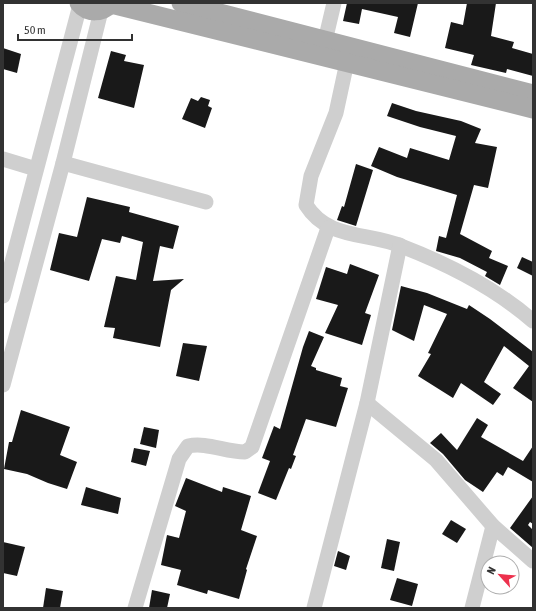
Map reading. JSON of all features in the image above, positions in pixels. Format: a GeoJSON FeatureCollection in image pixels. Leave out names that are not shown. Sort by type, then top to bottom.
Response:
{"type":"FeatureCollection","features":[{"type":"Feature","properties":{"kind":"main road"},"geometry":{"type":"LineString","coordinates":[[181,3],[533,94]]}},
{"type":"Feature","properties":{"kind":"main road"},"geometry":{"type":"LineString","coordinates":[[80,4],[86,9],[108,6],[347,62],[533,109]]}},
{"type":"Feature","properties":{"kind":"street"},"geometry":{"type":"LineString","coordinates":[[324,41],[334,3]]}},
{"type":"Feature","properties":{"kind":"street"},"geometry":{"type":"LineString","coordinates":[[3,296],[80,4]]}},
{"type":"Feature","properties":{"kind":"street"},"geometry":{"type":"LineString","coordinates":[[3,385],[63,163],[108,6]]}},
{"type":"Feature","properties":{"kind":"street"},"geometry":{"type":"LineString","coordinates":[[347,62],[336,113],[311,176],[306,205],[313,216],[328,228],[400,245],[460,273],[510,302],[533,321]]}},
{"type":"Feature","properties":{"kind":"street"},"geometry":{"type":"LineString","coordinates":[[3,159],[36,168]]}},
{"type":"Feature","properties":{"kind":"street"},"geometry":{"type":"LineString","coordinates":[[63,163],[206,202]]}},
{"type":"Feature","properties":{"kind":"street"},"geometry":{"type":"LineString","coordinates":[[135,608],[180,459],[188,446],[200,444],[235,452],[245,452],[252,446],[328,228]]}},
{"type":"Feature","properties":{"kind":"street"},"geometry":{"type":"LineString","coordinates":[[314,608],[368,403],[400,245]]}},
{"type":"Feature","properties":{"kind":"street"},"geometry":{"type":"LineString","coordinates":[[368,403],[436,460],[493,526],[533,561]]}},
{"type":"Feature","properties":{"kind":"street"},"geometry":{"type":"LineString","coordinates":[[472,608],[493,526]]}},
{"type":"Feature","properties":{"kind":"building"},"geometry":{"type":"Polygon","coordinates":[[[347,3],[418,3],[410,37],[394,33],[398,17],[362,9],[359,24],[343,21],[347,3]]]}},
{"type":"Feature","properties":{"kind":"building"},"geometry":{"type":"Polygon","coordinates":[[[467,3],[496,3],[491,36],[514,42],[512,48],[533,54],[533,76],[507,69],[506,73],[471,65],[474,55],[445,48],[451,22],[463,25],[467,3]]]}},
{"type":"Feature","properties":{"kind":"building"},"geometry":{"type":"Polygon","coordinates":[[[3,48],[21,54],[17,73],[3,69],[3,48]]]}},
{"type":"Feature","properties":{"kind":"building"},"geometry":{"type":"Polygon","coordinates":[[[111,51],[126,55],[124,61],[144,65],[134,108],[98,98],[111,51]]]}},
{"type":"Feature","properties":{"kind":"building"},"geometry":{"type":"Polygon","coordinates":[[[201,97],[210,100],[208,106],[212,108],[205,128],[182,119],[191,98],[198,101],[201,97]]]}},
{"type":"Feature","properties":{"kind":"building"},"geometry":{"type":"Polygon","coordinates":[[[392,103],[416,111],[461,121],[481,129],[475,143],[497,147],[488,188],[474,185],[460,234],[492,251],[489,258],[508,266],[500,285],[485,276],[487,272],[460,258],[436,251],[439,236],[446,238],[457,195],[397,177],[371,166],[379,147],[407,158],[410,148],[449,160],[456,136],[420,127],[387,116],[392,103]]]}},
{"type":"Feature","properties":{"kind":"building"},"geometry":{"type":"Polygon","coordinates":[[[356,164],[373,170],[356,226],[337,220],[342,206],[344,207],[356,164]]]}},
{"type":"Feature","properties":{"kind":"building"},"geometry":{"type":"Polygon","coordinates":[[[87,197],[130,207],[129,212],[179,226],[173,249],[160,246],[153,281],[184,279],[171,290],[160,347],[113,338],[115,328],[104,327],[116,276],[136,280],[143,242],[122,236],[120,243],[102,239],[89,281],[50,270],[59,233],[77,237],[87,197]]]}},
{"type":"Feature","properties":{"kind":"building"},"geometry":{"type":"Polygon","coordinates":[[[522,257],[533,262],[533,276],[517,268],[522,257]]]}},
{"type":"Feature","properties":{"kind":"building"},"geometry":{"type":"Polygon","coordinates":[[[350,264],[379,275],[365,313],[371,315],[362,345],[325,333],[338,305],[316,299],[326,267],[347,274],[350,264]]]}},
{"type":"Feature","properties":{"kind":"building"},"geometry":{"type":"Polygon","coordinates":[[[401,286],[427,293],[467,309],[469,305],[533,352],[533,402],[513,388],[529,366],[504,346],[484,382],[501,394],[493,405],[461,383],[453,398],[418,376],[431,354],[428,353],[447,314],[424,305],[414,341],[392,330],[401,286]]]}},
{"type":"Feature","properties":{"kind":"building"},"geometry":{"type":"Polygon","coordinates":[[[309,331],[324,337],[311,366],[316,368],[316,370],[342,378],[340,386],[348,388],[336,427],[306,419],[293,455],[296,456],[291,469],[289,468],[276,500],[258,493],[270,461],[262,458],[274,426],[280,429],[303,347],[309,331]]]}},
{"type":"Feature","properties":{"kind":"building"},"geometry":{"type":"Polygon","coordinates":[[[183,343],[207,346],[199,381],[176,376],[183,343]]]}},
{"type":"Feature","properties":{"kind":"building"},"geometry":{"type":"Polygon","coordinates":[[[21,410],[70,427],[60,455],[77,462],[67,489],[27,474],[4,469],[9,442],[12,442],[21,410]]]}},
{"type":"Feature","properties":{"kind":"building"},"geometry":{"type":"Polygon","coordinates":[[[477,418],[488,425],[481,437],[523,461],[533,446],[533,482],[508,467],[503,476],[497,472],[483,492],[465,480],[443,454],[430,443],[441,433],[457,450],[477,418]]]}},
{"type":"Feature","properties":{"kind":"building"},"geometry":{"type":"Polygon","coordinates":[[[144,427],[159,430],[156,448],[140,444],[144,427]]]}},
{"type":"Feature","properties":{"kind":"building"},"geometry":{"type":"Polygon","coordinates":[[[134,448],[150,451],[146,466],[131,462],[134,448]]]}},
{"type":"Feature","properties":{"kind":"building"},"geometry":{"type":"Polygon","coordinates":[[[186,478],[222,492],[223,487],[251,496],[241,530],[257,536],[246,569],[247,570],[239,599],[208,590],[207,594],[177,585],[181,570],[161,565],[167,535],[179,538],[186,511],[175,506],[186,478]]]}},
{"type":"Feature","properties":{"kind":"building"},"geometry":{"type":"Polygon","coordinates":[[[86,487],[121,498],[118,514],[81,505],[86,487]]]}},
{"type":"Feature","properties":{"kind":"building"},"geometry":{"type":"Polygon","coordinates":[[[533,496],[533,524],[530,522],[528,525],[533,530],[533,548],[510,528],[533,496]]]}},
{"type":"Feature","properties":{"kind":"building"},"geometry":{"type":"Polygon","coordinates":[[[451,520],[466,529],[457,543],[442,534],[451,520]]]}},
{"type":"Feature","properties":{"kind":"building"},"geometry":{"type":"Polygon","coordinates":[[[387,539],[400,542],[394,571],[381,568],[387,539]]]}},
{"type":"Feature","properties":{"kind":"building"},"geometry":{"type":"Polygon","coordinates":[[[3,542],[25,547],[17,576],[3,573],[3,542]]]}},
{"type":"Feature","properties":{"kind":"building"},"geometry":{"type":"Polygon","coordinates":[[[338,551],[350,556],[346,570],[334,566],[338,551]]]}},
{"type":"Feature","properties":{"kind":"building"},"geometry":{"type":"Polygon","coordinates":[[[397,578],[418,584],[412,606],[390,600],[397,578]]]}},
{"type":"Feature","properties":{"kind":"building"},"geometry":{"type":"Polygon","coordinates":[[[46,588],[63,591],[60,608],[43,608],[46,588]]]}},
{"type":"Feature","properties":{"kind":"building"},"geometry":{"type":"Polygon","coordinates":[[[152,590],[170,594],[167,608],[149,608],[152,590]]]}}]}
